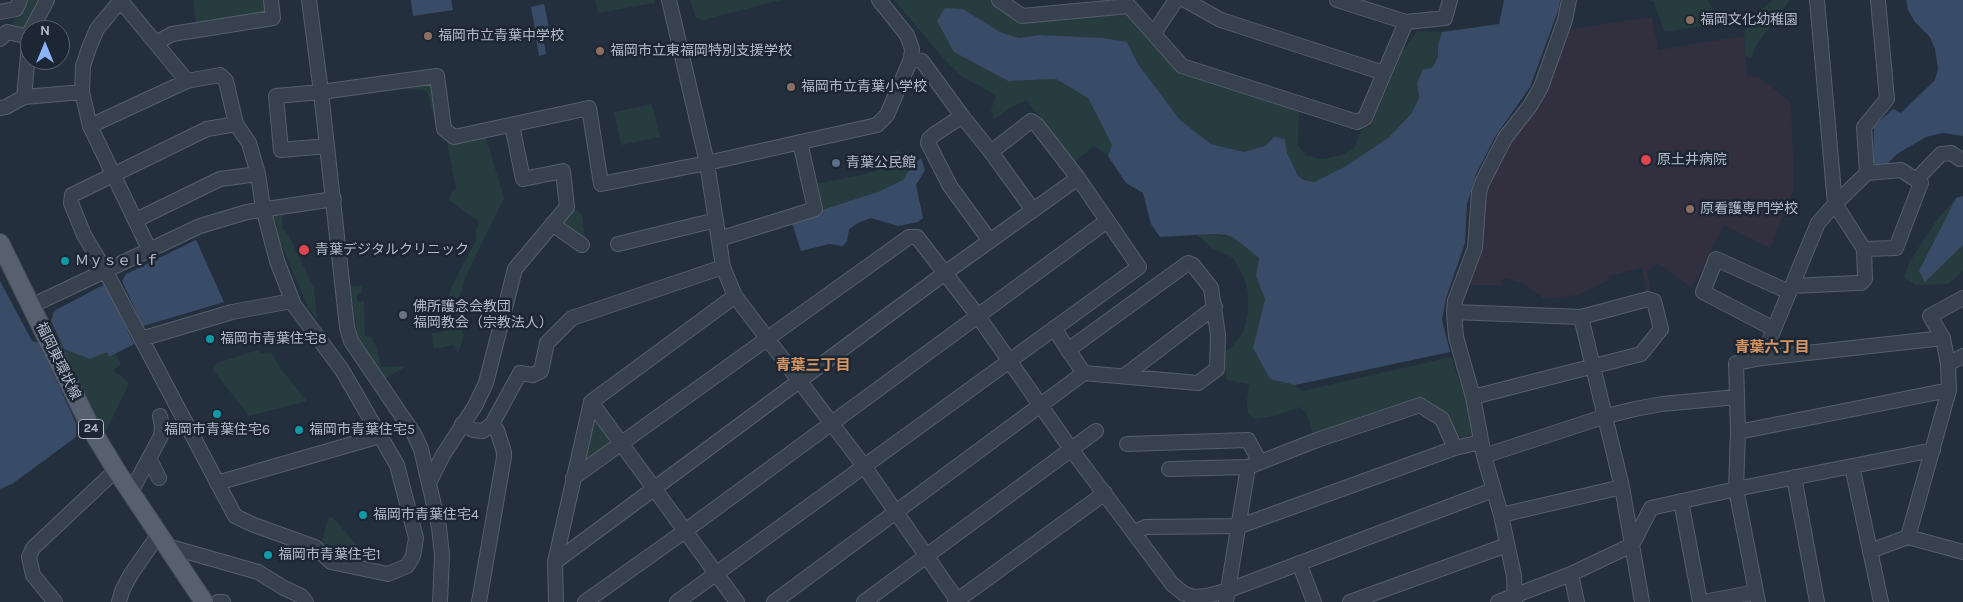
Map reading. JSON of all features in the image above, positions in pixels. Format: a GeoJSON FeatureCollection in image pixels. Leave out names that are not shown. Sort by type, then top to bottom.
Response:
{"type":"FeatureCollection","features":[{"type":"Feature","properties":{"kind":"main road","name":"福岡東環状線"},"geometry":{"type":"LineString","coordinates":[[0,243],[93,432],[130,492],[204,602]]}},
{"type":"Feature","properties":{"kind":"street"},"geometry":{"type":"LineString","coordinates":[[0,12],[16,9],[20,0]]}},
{"type":"Feature","properties":{"kind":"street"},"geometry":{"type":"LineString","coordinates":[[37,20],[47,0]]}},
{"type":"Feature","properties":{"kind":"street"},"geometry":{"type":"LineString","coordinates":[[150,251],[90,126],[82,92],[83,66],[97,30],[121,0],[187,81]]}},
{"type":"Feature","properties":{"kind":"street"},"geometry":{"type":"LineString","coordinates":[[156,43],[172,34],[273,18],[270,0]]}},
{"type":"Feature","properties":{"kind":"street"},"geometry":{"type":"LineString","coordinates":[[309,0],[334,199],[347,327],[351,341],[414,434],[421,449],[439,527],[441,546],[440,602]]}},
{"type":"Feature","properties":{"kind":"street"},"geometry":{"type":"LineString","coordinates":[[669,0],[707,163],[723,267],[735,296],[864,466],[956,601],[1105,493]]}},
{"type":"Feature","properties":{"kind":"street"},"geometry":{"type":"LineString","coordinates":[[327,146],[281,150],[276,96],[321,92],[437,76],[444,129],[454,137],[589,108],[601,184],[707,163],[877,125],[887,115],[911,59],[912,49],[906,35],[879,0]]}},
{"type":"Feature","properties":{"kind":"street"},"geometry":{"type":"LineString","coordinates":[[999,0],[1022,16],[1129,6],[1182,66],[1357,122],[1365,118],[1406,22]]}},
{"type":"Feature","properties":{"kind":"street"},"geometry":{"type":"LineString","coordinates":[[1088,0],[1102,9]]}},
{"type":"Feature","properties":{"kind":"street"},"geometry":{"type":"LineString","coordinates":[[1154,33],[1176,0]]}},
{"type":"Feature","properties":{"kind":"street"},"geometry":{"type":"LineString","coordinates":[[1185,0],[1222,20],[1384,73]]}},
{"type":"Feature","properties":{"kind":"street"},"geometry":{"type":"LineString","coordinates":[[1337,0],[1406,22],[1445,18],[1450,0]]}},
{"type":"Feature","properties":{"kind":"street"},"geometry":{"type":"LineString","coordinates":[[1515,599],[1514,576],[1501,516],[1456,337],[1455,300],[1475,248],[1479,192],[1482,183],[1505,138],[1530,106],[1541,87],[1565,20],[1569,0]]}},
{"type":"Feature","properties":{"kind":"street"},"geometry":{"type":"LineString","coordinates":[[1774,330],[1702,292],[1716,259],[1791,289],[1861,283],[1865,279],[1864,249],[1835,204],[1816,0]]}},
{"type":"Feature","properties":{"kind":"street"},"geometry":{"type":"LineString","coordinates":[[1867,173],[1864,127],[1887,99],[1878,0]]}},
{"type":"Feature","properties":{"kind":"street"},"geometry":{"type":"LineString","coordinates":[[0,39],[7,32],[20,33]]}},
{"type":"Feature","properties":{"kind":"street"},"geometry":{"type":"LineString","coordinates":[[911,59],[922,61],[962,116],[992,152],[1033,210]]}},
{"type":"Feature","properties":{"kind":"street"},"geometry":{"type":"LineString","coordinates":[[24,97],[27,70]]}},
{"type":"Feature","properties":{"kind":"street"},"geometry":{"type":"LineString","coordinates":[[90,126],[187,81],[220,75],[226,80],[236,124],[248,144],[258,174],[276,261],[292,301],[342,370],[396,465],[404,488],[416,538],[413,556],[407,566],[388,574],[331,562],[314,547],[235,516],[106,272],[84,235],[71,203],[72,195],[207,129],[236,124]]}},
{"type":"Feature","properties":{"kind":"street"},"geometry":{"type":"LineString","coordinates":[[0,108],[6,107],[24,97],[82,92]]}},
{"type":"Feature","properties":{"kind":"street"},"geometry":{"type":"LineString","coordinates":[[962,116],[934,134],[929,138],[928,143],[950,186],[990,241]]}},
{"type":"Feature","properties":{"kind":"street"},"geometry":{"type":"LineString","coordinates":[[677,602],[1139,267],[1078,178],[1032,121],[992,152]]}},
{"type":"Feature","properties":{"kind":"street"},"geometry":{"type":"LineString","coordinates":[[428,483],[443,455],[475,406],[486,383],[515,269],[567,207],[563,171],[523,179],[512,125]]}},
{"type":"Feature","properties":{"kind":"street"},"geometry":{"type":"LineString","coordinates":[[719,240],[815,209],[800,142]]}},
{"type":"Feature","properties":{"kind":"street"},"geometry":{"type":"LineString","coordinates":[[1916,180],[1934,159],[1941,154],[1951,153],[1960,160]]}},
{"type":"Feature","properties":{"kind":"street"},"geometry":{"type":"LineString","coordinates":[[1762,358],[1818,223],[1867,173],[1901,170],[1921,183],[1896,248],[1864,249]]}},
{"type":"Feature","properties":{"kind":"street"},"geometry":{"type":"LineString","coordinates":[[136,220],[220,179],[258,174]]}},
{"type":"Feature","properties":{"kind":"street"},"geometry":{"type":"LineString","coordinates":[[555,562],[946,273],[1078,178]]}},
{"type":"Feature","properties":{"kind":"street"},"geometry":{"type":"LineString","coordinates":[[31,306],[200,226],[229,216],[264,208],[334,199]]}},
{"type":"Feature","properties":{"kind":"street"},"geometry":{"type":"LineString","coordinates":[[618,244],[716,220]]}},
{"type":"Feature","properties":{"kind":"street"},"geometry":{"type":"LineString","coordinates":[[585,602],[685,532],[1107,221]]}},
{"type":"Feature","properties":{"kind":"street"},"geometry":{"type":"LineString","coordinates":[[552,224],[582,245]]}},
{"type":"Feature","properties":{"kind":"street"},"geometry":{"type":"LineString","coordinates":[[573,478],[767,337],[909,237],[917,237],[978,316],[1071,449],[1172,584],[1193,599],[1207,596],[1228,596],[1299,563],[1493,490]]}},
{"type":"Feature","properties":{"kind":"street"},"geometry":{"type":"LineString","coordinates":[[774,602],[1084,372],[1198,383],[1211,374],[1217,369],[1218,335],[1211,288],[1193,265],[1188,263],[1068,350]]}},
{"type":"Feature","properties":{"kind":"street"},"geometry":{"type":"LineString","coordinates":[[462,424],[478,431],[483,431],[489,427],[520,373],[533,375],[541,371],[547,343],[572,318],[723,267]]}},
{"type":"Feature","properties":{"kind":"street"},"geometry":{"type":"LineString","coordinates":[[556,602],[555,562],[591,402],[735,296]]}},
{"type":"Feature","properties":{"kind":"street"},"geometry":{"type":"LineString","coordinates":[[1454,312],[1581,317],[1648,298],[1654,301],[1661,329],[1642,354],[1472,397]]}},
{"type":"Feature","properties":{"kind":"street"},"geometry":{"type":"LineString","coordinates":[[1908,537],[1949,390],[1948,364],[1943,338],[1930,316],[1963,298]]}},
{"type":"Feature","properties":{"kind":"street"},"geometry":{"type":"LineString","coordinates":[[142,339],[232,312],[292,301]]}},
{"type":"Feature","properties":{"kind":"street"},"geometry":{"type":"LineString","coordinates":[[1124,376],[1215,307]]}},
{"type":"Feature","properties":{"kind":"street"},"geometry":{"type":"LineString","coordinates":[[1581,317],[1622,487],[1642,602]]}},
{"type":"Feature","properties":{"kind":"street"},"geometry":{"type":"LineString","coordinates":[[1054,328],[1084,372]]}},
{"type":"Feature","properties":{"kind":"street"},"geometry":{"type":"LineString","coordinates":[[1681,501],[1702,602],[1757,597],[1736,489],[1738,432],[1736,362],[1943,338]]}},
{"type":"Feature","properties":{"kind":"street"},"geometry":{"type":"LineString","coordinates":[[1948,364],[1963,356]]}},
{"type":"Feature","properties":{"kind":"street"},"geometry":{"type":"LineString","coordinates":[[1738,432],[1949,390]]}},
{"type":"Feature","properties":{"kind":"street"},"geometry":{"type":"LineString","coordinates":[[1134,532],[1146,527],[1240,526],[1455,448],[1483,449],[1606,416],[1662,404],[1737,397]]}},
{"type":"Feature","properties":{"kind":"street"},"geometry":{"type":"LineString","coordinates":[[591,402],[738,602]]}},
{"type":"Feature","properties":{"kind":"street"},"geometry":{"type":"LineString","coordinates":[[1169,469],[1254,464],[1317,440],[1420,405],[1442,419],[1455,448]]}},
{"type":"Feature","properties":{"kind":"street"},"geometry":{"type":"LineString","coordinates":[[130,492],[161,436],[160,416]]}},
{"type":"Feature","properties":{"kind":"street"},"geometry":{"type":"LineString","coordinates":[[479,602],[504,458],[497,430],[489,427]]}},
{"type":"Feature","properties":{"kind":"street"},"geometry":{"type":"LineString","coordinates":[[864,602],[1096,431]]}},
{"type":"Feature","properties":{"kind":"street"},"geometry":{"type":"LineString","coordinates":[[217,483],[380,436]]}},
{"type":"Feature","properties":{"kind":"street"},"geometry":{"type":"LineString","coordinates":[[1127,444],[1248,440],[1254,464],[1240,526],[1228,596]]}},
{"type":"Feature","properties":{"kind":"street"},"geometry":{"type":"LineString","coordinates":[[1498,602],[1515,599],[1632,545],[1651,508],[1794,477],[1933,450]]}},
{"type":"Feature","properties":{"kind":"street"},"geometry":{"type":"LineString","coordinates":[[149,458],[159,478]]}},
{"type":"Feature","properties":{"kind":"street"},"geometry":{"type":"LineString","coordinates":[[1852,466],[1881,602]]}},
{"type":"Feature","properties":{"kind":"street"},"geometry":{"type":"LineString","coordinates":[[55,602],[33,575],[30,557],[33,548],[116,470]]}},
{"type":"Feature","properties":{"kind":"street"},"geometry":{"type":"LineString","coordinates":[[1794,477],[1817,602]]}},
{"type":"Feature","properties":{"kind":"street"},"geometry":{"type":"LineString","coordinates":[[1501,516],[1622,487]]}},
{"type":"Feature","properties":{"kind":"street"},"geometry":{"type":"LineString","coordinates":[[1870,551],[1908,537],[1963,552]]}},
{"type":"Feature","properties":{"kind":"street"},"geometry":{"type":"LineString","coordinates":[[120,602],[122,591],[131,574],[163,540],[258,572],[301,596],[306,602]]}},
{"type":"Feature","properties":{"kind":"street"},"geometry":{"type":"LineString","coordinates":[[1350,602],[1507,545]]}},
{"type":"Feature","properties":{"kind":"street"},"geometry":{"type":"LineString","coordinates":[[1299,563],[1314,602]]}},
{"type":"Feature","properties":{"kind":"street"},"geometry":{"type":"LineString","coordinates":[[1571,574],[1577,602]]}},
{"type":"Feature","properties":{"kind":"street"},"geometry":{"type":"LineString","coordinates":[[218,602],[223,602]]}},
{"type":"Feature","properties":{"kind":"shaded area","name":"原土井病院"},"geometry":{"type":"Polygon","coordinates":[[[1652,17],[1658,50],[1744,36],[1747,76],[1759,77],[1791,103],[1794,189],[1770,248],[1724,225],[1692,288],[1658,263],[1647,271],[1651,292],[1646,292],[1642,268],[1607,276],[1608,281],[1577,295],[1544,299],[1524,283],[1503,278],[1502,285],[1467,285],[1482,245],[1485,187],[1512,133],[1538,103],[1557,65],[1571,29],[1652,17]]]}},
{"type":"Feature","properties":{"kind":"green space"},"geometry":{"type":"Polygon","coordinates":[[[24,0],[44,0],[33,20],[20,20],[20,33],[9,30],[24,0]]]}},
{"type":"Feature","properties":{"kind":"green space"},"geometry":{"type":"Polygon","coordinates":[[[193,0],[266,0],[268,16],[196,24],[193,0]]]}},
{"type":"Feature","properties":{"kind":"green space"},"geometry":{"type":"Polygon","coordinates":[[[595,0],[655,0],[655,3],[598,13],[595,0]]]}},
{"type":"Feature","properties":{"kind":"green space"},"geometry":{"type":"Polygon","coordinates":[[[690,0],[781,0],[703,20],[696,18],[690,0]]]}},
{"type":"Feature","properties":{"kind":"green space"},"geometry":{"type":"Polygon","coordinates":[[[894,0],[989,0],[1023,23],[1127,13],[1183,71],[1299,111],[1298,146],[1307,156],[1323,159],[1342,155],[1355,147],[1361,130],[1371,126],[1403,51],[1417,31],[1442,32],[1438,45],[1438,57],[1432,68],[1423,69],[1417,82],[1419,98],[1411,114],[1388,138],[1344,167],[1314,182],[1298,177],[1287,153],[1274,137],[1265,146],[1244,152],[1211,144],[1179,120],[1138,64],[1127,42],[1040,35],[1019,38],[1000,32],[963,9],[955,52],[1008,81],[1056,79],[1088,98],[1112,145],[1108,156],[1094,146],[1072,164],[1036,119],[1039,116],[1026,100],[994,119],[991,110],[996,95],[961,76],[944,59],[894,0]]]}},
{"type":"Feature","properties":{"kind":"green space"},"geometry":{"type":"Polygon","coordinates":[[[1644,0],[1708,0],[1720,23],[1665,32],[1653,1],[1644,0]]]}},
{"type":"Feature","properties":{"kind":"green space"},"geometry":{"type":"Polygon","coordinates":[[[1773,0],[1790,0],[1757,44],[1752,57],[1745,56],[1744,32],[1760,11],[1773,0]]]}},
{"type":"Feature","properties":{"kind":"green space"},"geometry":{"type":"Polygon","coordinates":[[[436,80],[442,139],[439,118],[433,114],[427,91],[388,87],[436,80]]]}},
{"type":"Feature","properties":{"kind":"green space"},"geometry":{"type":"Polygon","coordinates":[[[652,104],[660,137],[621,145],[614,112],[652,104]]]}},
{"type":"Feature","properties":{"kind":"green space"},"geometry":{"type":"Polygon","coordinates":[[[485,134],[504,198],[466,276],[460,296],[458,323],[464,335],[458,354],[454,345],[433,349],[432,333],[443,332],[442,310],[446,307],[451,288],[476,240],[476,230],[479,222],[449,200],[451,193],[456,188],[447,143],[485,134]]]}},
{"type":"Feature","properties":{"kind":"green space"},"geometry":{"type":"Polygon","coordinates":[[[898,151],[909,157],[911,176],[905,188],[821,211],[816,184],[865,174],[887,167],[889,153],[898,151]]]}},
{"type":"Feature","properties":{"kind":"green space"},"geometry":{"type":"Polygon","coordinates":[[[1956,198],[1919,271],[1925,282],[1963,245],[1963,271],[1948,284],[1916,285],[1904,278],[1909,263],[1939,217],[1956,198]]]}},
{"type":"Feature","properties":{"kind":"green space"},"geometry":{"type":"Polygon","coordinates":[[[572,208],[582,214],[586,243],[562,224],[561,219],[572,208]]]}},
{"type":"Feature","properties":{"kind":"green space"},"geometry":{"type":"Polygon","coordinates":[[[282,214],[283,229],[288,234],[314,288],[317,319],[308,307],[278,237],[277,223],[272,216],[282,214]]]}},
{"type":"Feature","properties":{"kind":"green space"},"geometry":{"type":"Polygon","coordinates":[[[1213,234],[1234,238],[1259,258],[1256,276],[1265,299],[1253,348],[1270,379],[1295,385],[1302,391],[1451,357],[1467,404],[1471,434],[1464,438],[1454,436],[1428,399],[1314,437],[1307,414],[1300,407],[1274,416],[1256,419],[1248,414],[1249,384],[1227,380],[1223,361],[1225,351],[1231,348],[1244,331],[1248,313],[1248,292],[1244,277],[1233,258],[1212,248],[1197,235],[1213,234]]]}},
{"type":"Feature","properties":{"kind":"green space"},"geometry":{"type":"Polygon","coordinates":[[[350,286],[361,286],[362,293],[357,294],[357,301],[364,301],[365,336],[371,337],[377,348],[381,367],[407,366],[384,379],[358,338],[350,286]]]}},
{"type":"Feature","properties":{"kind":"green space"},"geometry":{"type":"Polygon","coordinates":[[[63,346],[64,349],[107,352],[109,357],[116,353],[121,365],[113,370],[129,383],[103,438],[60,353],[63,346]]]}},
{"type":"Feature","properties":{"kind":"green space"},"geometry":{"type":"Polygon","coordinates":[[[257,350],[262,353],[271,352],[281,369],[307,401],[249,416],[213,370],[217,363],[257,350]]]}},
{"type":"Feature","properties":{"kind":"green space"},"geometry":{"type":"Polygon","coordinates":[[[595,416],[612,446],[582,466],[595,416]]]}},
{"type":"Feature","properties":{"kind":"green space"},"geometry":{"type":"Polygon","coordinates":[[[329,517],[333,518],[364,553],[371,566],[333,559],[319,549],[329,517]]]}},
{"type":"Feature","properties":{"kind":"water"},"geometry":{"type":"Polygon","coordinates":[[[411,0],[451,0],[453,10],[413,16],[411,0]]]}},
{"type":"Feature","properties":{"kind":"water"},"geometry":{"type":"Polygon","coordinates":[[[1504,0],[1560,0],[1559,8],[1530,87],[1495,137],[1476,174],[1467,204],[1465,243],[1446,298],[1442,320],[1450,352],[1295,385],[1270,379],[1253,348],[1265,299],[1256,276],[1259,258],[1234,238],[1226,235],[1160,237],[1151,224],[1143,193],[1126,183],[1108,156],[1112,145],[1088,98],[1056,79],[1008,81],[954,52],[937,21],[945,8],[963,9],[1000,32],[1019,38],[1040,35],[1103,38],[1127,42],[1138,64],[1180,120],[1211,144],[1244,152],[1265,146],[1274,137],[1285,139],[1287,153],[1298,176],[1304,180],[1314,182],[1344,167],[1388,138],[1411,114],[1419,98],[1417,83],[1423,69],[1432,68],[1438,57],[1438,45],[1442,32],[1499,24],[1504,0]]]}},
{"type":"Feature","properties":{"kind":"water"},"geometry":{"type":"Polygon","coordinates":[[[1906,0],[1963,0],[1963,136],[1943,133],[1926,137],[1897,154],[1887,164],[1873,165],[1874,126],[1893,109],[1901,113],[1935,80],[1938,69],[1935,49],[1930,37],[1915,22],[1908,10],[1906,0]]]}},
{"type":"Feature","properties":{"kind":"water"},"geometry":{"type":"Polygon","coordinates":[[[544,4],[550,32],[536,35],[531,7],[544,4]]]}},
{"type":"Feature","properties":{"kind":"water"},"geometry":{"type":"Polygon","coordinates":[[[543,37],[546,54],[539,56],[536,38],[543,37]]]}},
{"type":"Feature","properties":{"kind":"water"},"geometry":{"type":"Polygon","coordinates":[[[921,158],[925,170],[916,185],[923,218],[918,222],[898,226],[871,218],[849,229],[847,241],[843,246],[829,244],[801,251],[791,220],[878,192],[903,180],[911,167],[921,158]]]}},
{"type":"Feature","properties":{"kind":"water"},"geometry":{"type":"Polygon","coordinates":[[[1963,196],[1963,245],[1925,282],[1919,271],[1956,198],[1963,196]]]}},
{"type":"Feature","properties":{"kind":"water"},"geometry":{"type":"Polygon","coordinates":[[[196,240],[224,302],[143,326],[122,281],[126,274],[196,240]]]}},
{"type":"Feature","properties":{"kind":"water"},"geometry":{"type":"Polygon","coordinates":[[[0,281],[32,341],[39,343],[76,423],[76,437],[12,484],[0,489],[0,281]]]}},
{"type":"Feature","properties":{"kind":"water"},"geometry":{"type":"Polygon","coordinates":[[[105,284],[134,344],[109,357],[107,352],[90,359],[64,349],[51,321],[54,311],[105,284]]]}},
{"type":"Feature","properties":{"kind":"place","name":"福岡文化幼稚園"},"geometry":{"type":"Point","coordinates":[1690,20]}},
{"type":"Feature","properties":{"kind":"place","name":"福岡市立青葉中学校"},"geometry":{"type":"Point","coordinates":[428,36]}},
{"type":"Feature","properties":{"kind":"place","name":"福岡市立東福岡特別支援学校"},"geometry":{"type":"Point","coordinates":[600,51]}},
{"type":"Feature","properties":{"kind":"place","name":"福岡市立青葉小学校"},"geometry":{"type":"Point","coordinates":[791,87]}},
{"type":"Feature","properties":{"kind":"place","name":"原土井病院"},"geometry":{"type":"Point","coordinates":[1646,160]}},
{"type":"Feature","properties":{"kind":"place","name":"青葉公民館"},"geometry":{"type":"Point","coordinates":[836,163]}},
{"type":"Feature","properties":{"kind":"place","name":"原看護専門学校"},"geometry":{"type":"Point","coordinates":[1690,209]}},
{"type":"Feature","properties":{"kind":"place","name":"青葉デジタルクリニック"},"geometry":{"type":"Point","coordinates":[304,250]}},
{"type":"Feature","properties":{"kind":"place","name":"Ｍｙｓｅｌｆ"},"geometry":{"type":"Point","coordinates":[65,261]}},
{"type":"Feature","properties":{"kind":"place","name":"佛所護念会教団 福岡教会（宗教法人）"},"geometry":{"type":"Point","coordinates":[403,315]}},
{"type":"Feature","properties":{"kind":"place","name":"福岡市青葉住宅8"},"geometry":{"type":"Point","coordinates":[210,339]}},
{"type":"Feature","properties":{"kind":"place","name":"福岡市青葉住宅6"},"geometry":{"type":"Point","coordinates":[217,414]}},
{"type":"Feature","properties":{"kind":"place","name":"福岡市青葉住宅5"},"geometry":{"type":"Point","coordinates":[299,430]}},
{"type":"Feature","properties":{"kind":"place","name":"福岡市青葉住宅4"},"geometry":{"type":"Point","coordinates":[363,515]}},
{"type":"Feature","properties":{"kind":"place","name":"福岡市青葉住宅1"},"geometry":{"type":"Point","coordinates":[268,555]}},
{"type":"Feature","properties":{"kind":"district","name":"青葉六丁目"},"geometry":{"type":"Point","coordinates":[1772,348]}},
{"type":"Feature","properties":{"kind":"district","name":"青葉三丁目"},"geometry":{"type":"Point","coordinates":[813,366]}}]}
